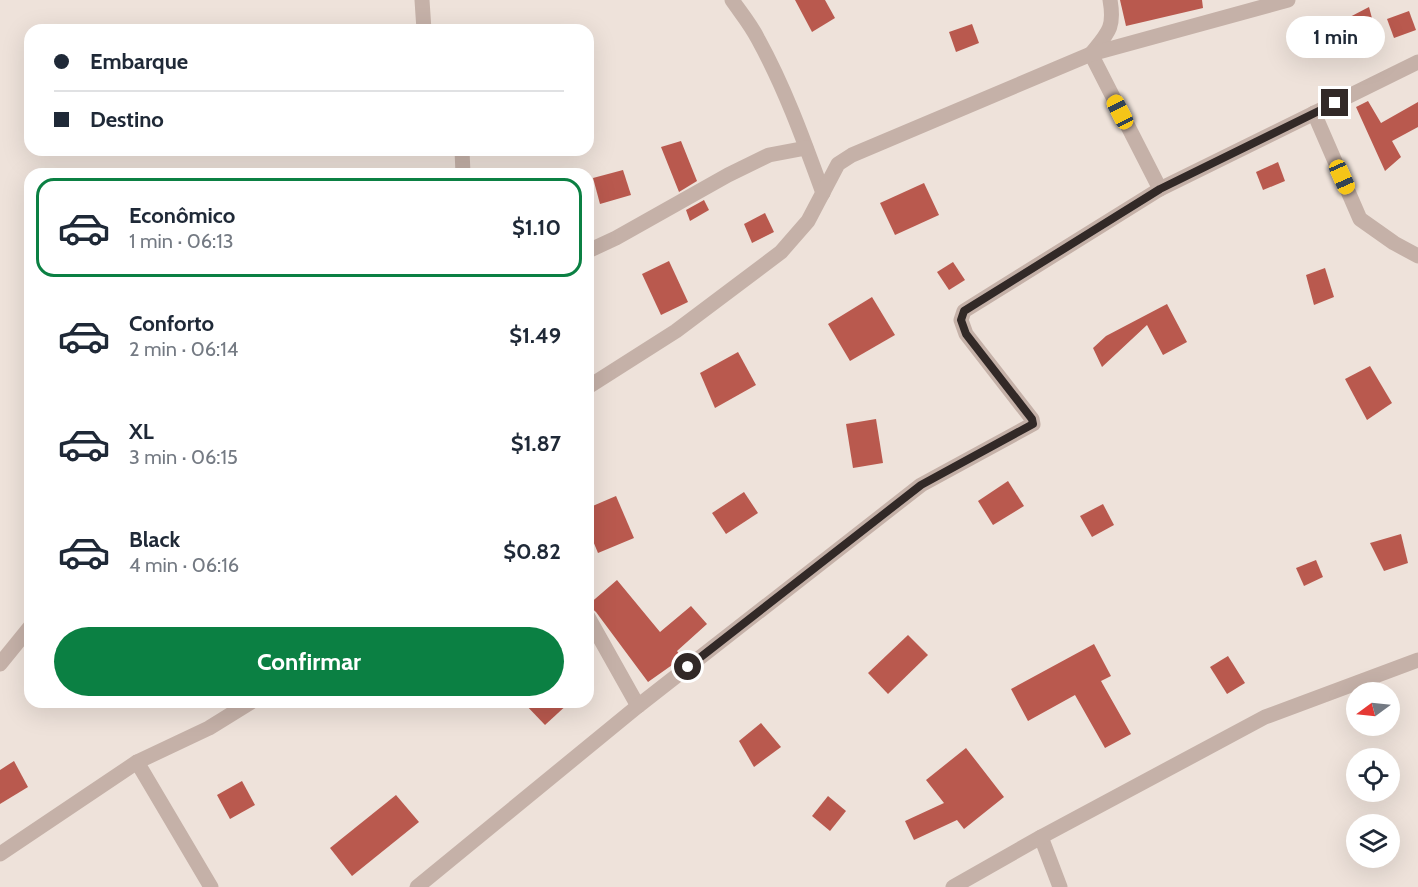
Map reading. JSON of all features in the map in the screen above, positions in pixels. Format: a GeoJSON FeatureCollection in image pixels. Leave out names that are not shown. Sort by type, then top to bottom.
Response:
{"type":"FeatureCollection","features":[{"type":"Feature","properties":{"kind":"street"},"geometry":{"type":"LineString","coordinates":[[422,0],[424,24]]}},
{"type":"Feature","properties":{"kind":"street"},"geometry":{"type":"LineString","coordinates":[[732,0],[758,38],[778,78],[823,193]]}},
{"type":"Feature","properties":{"kind":"street"},"geometry":{"type":"LineString","coordinates":[[1091,54],[1111,29],[1110,0]]}},
{"type":"Feature","properties":{"kind":"street"},"geometry":{"type":"LineString","coordinates":[[594,383],[676,331],[781,252],[808,221],[838,164],[852,155],[1091,54],[1288,0]]}},
{"type":"Feature","properties":{"kind":"street"},"geometry":{"type":"LineString","coordinates":[[1091,54],[1160,189]]}},
{"type":"Feature","properties":{"kind":"street"},"geometry":{"type":"LineString","coordinates":[[417,887],[638,706],[921,485],[1033,424],[1032,419],[966,334],[961,320],[964,311],[1160,189],[1418,62]]}},
{"type":"Feature","properties":{"kind":"street"},"geometry":{"type":"LineString","coordinates":[[1314,113],[1360,219],[1394,243],[1418,256]]}},
{"type":"Feature","properties":{"kind":"street"},"geometry":{"type":"LineString","coordinates":[[594,248],[769,155],[806,148]]}},
{"type":"Feature","properties":{"kind":"street"},"geometry":{"type":"LineString","coordinates":[[594,628],[638,706]]}},
{"type":"Feature","properties":{"kind":"street"},"geometry":{"type":"LineString","coordinates":[[0,664],[24,634]]}},
{"type":"Feature","properties":{"kind":"street"},"geometry":{"type":"LineString","coordinates":[[953,887],[1041,837],[1265,717],[1418,660]]}},
{"type":"Feature","properties":{"kind":"street"},"geometry":{"type":"LineString","coordinates":[[0,854],[137,762],[209,728],[241,708]]}},
{"type":"Feature","properties":{"kind":"street"},"geometry":{"type":"LineString","coordinates":[[137,762],[211,887]]}},
{"type":"Feature","properties":{"kind":"street"},"geometry":{"type":"LineString","coordinates":[[1041,837],[1060,887]]}},
{"type":"Feature","properties":{"kind":"building"},"geometry":{"type":"Polygon","coordinates":[[[795,0],[825,0],[835,18],[812,32],[795,0]]]}},
{"type":"Feature","properties":{"kind":"building"},"geometry":{"type":"Polygon","coordinates":[[[1120,0],[1202,0],[1203,8],[1126,26],[1120,0]]]}},
{"type":"Feature","properties":{"kind":"building"},"geometry":{"type":"Polygon","coordinates":[[[1369,7],[1377,37],[1352,50],[1344,20],[1369,7]]]}},
{"type":"Feature","properties":{"kind":"building"},"geometry":{"type":"Polygon","coordinates":[[[1409,11],[1416,30],[1394,38],[1387,19],[1409,11]]]}},
{"type":"Feature","properties":{"kind":"building"},"geometry":{"type":"Polygon","coordinates":[[[972,24],[979,43],[956,52],[949,32],[972,24]]]}},
{"type":"Feature","properties":{"kind":"building"},"geometry":{"type":"Polygon","coordinates":[[[1368,101],[1381,123],[1418,102],[1418,127],[1392,141],[1401,157],[1385,171],[1356,107],[1368,101]]]}},
{"type":"Feature","properties":{"kind":"building"},"geometry":{"type":"Polygon","coordinates":[[[681,141],[697,181],[679,192],[661,147],[681,141]]]}},
{"type":"Feature","properties":{"kind":"building"},"geometry":{"type":"Polygon","coordinates":[[[1278,162],[1285,181],[1263,190],[1256,172],[1278,162]]]}},
{"type":"Feature","properties":{"kind":"building"},"geometry":{"type":"Polygon","coordinates":[[[623,170],[631,195],[600,204],[594,178],[623,170]]]}},
{"type":"Feature","properties":{"kind":"building"},"geometry":{"type":"Polygon","coordinates":[[[924,183],[939,215],[895,235],[880,203],[924,183]]]}},
{"type":"Feature","properties":{"kind":"building"},"geometry":{"type":"Polygon","coordinates":[[[704,200],[709,210],[690,221],[686,210],[704,200]]]}},
{"type":"Feature","properties":{"kind":"building"},"geometry":{"type":"Polygon","coordinates":[[[765,213],[774,232],[752,243],[744,224],[765,213]]]}},
{"type":"Feature","properties":{"kind":"building"},"geometry":{"type":"Polygon","coordinates":[[[669,261],[688,302],[661,315],[642,274],[669,261]]]}},
{"type":"Feature","properties":{"kind":"building"},"geometry":{"type":"Polygon","coordinates":[[[953,262],[965,280],[949,290],[937,272],[953,262]]]}},
{"type":"Feature","properties":{"kind":"building"},"geometry":{"type":"Polygon","coordinates":[[[1325,268],[1334,297],[1314,305],[1306,275],[1325,268]]]}},
{"type":"Feature","properties":{"kind":"building"},"geometry":{"type":"Polygon","coordinates":[[[872,297],[895,335],[850,361],[828,324],[872,297]]]}},
{"type":"Feature","properties":{"kind":"building"},"geometry":{"type":"Polygon","coordinates":[[[1167,304],[1187,342],[1163,355],[1147,325],[1102,367],[1093,348],[1106,336],[1167,304]]]}},
{"type":"Feature","properties":{"kind":"building"},"geometry":{"type":"Polygon","coordinates":[[[738,352],[756,385],[715,408],[700,373],[738,352]]]}},
{"type":"Feature","properties":{"kind":"building"},"geometry":{"type":"Polygon","coordinates":[[[1370,366],[1392,403],[1367,420],[1345,379],[1370,366]]]}},
{"type":"Feature","properties":{"kind":"building"},"geometry":{"type":"Polygon","coordinates":[[[876,419],[883,463],[853,468],[846,424],[876,419]]]}},
{"type":"Feature","properties":{"kind":"building"},"geometry":{"type":"Polygon","coordinates":[[[1008,481],[1024,506],[993,525],[978,501],[1008,481]]]}},
{"type":"Feature","properties":{"kind":"building"},"geometry":{"type":"Polygon","coordinates":[[[744,492],[758,513],[726,534],[712,513],[744,492]]]}},
{"type":"Feature","properties":{"kind":"building"},"geometry":{"type":"Polygon","coordinates":[[[616,496],[634,538],[598,553],[594,543],[594,505],[616,496]]]}},
{"type":"Feature","properties":{"kind":"building"},"geometry":{"type":"Polygon","coordinates":[[[1103,504],[1114,525],[1092,537],[1080,516],[1103,504]]]}},
{"type":"Feature","properties":{"kind":"building"},"geometry":{"type":"Polygon","coordinates":[[[1401,534],[1408,563],[1384,571],[1370,543],[1401,534]]]}},
{"type":"Feature","properties":{"kind":"building"},"geometry":{"type":"Polygon","coordinates":[[[1316,560],[1323,577],[1304,586],[1296,568],[1316,560]]]}},
{"type":"Feature","properties":{"kind":"building"},"geometry":{"type":"Polygon","coordinates":[[[617,580],[660,632],[691,606],[707,624],[677,651],[682,658],[648,682],[594,610],[594,600],[617,580]]]}},
{"type":"Feature","properties":{"kind":"building"},"geometry":{"type":"Polygon","coordinates":[[[908,635],[928,655],[888,694],[868,673],[908,635]]]}},
{"type":"Feature","properties":{"kind":"building"},"geometry":{"type":"Polygon","coordinates":[[[1094,644],[1111,676],[1101,681],[1131,734],[1105,748],[1075,695],[1028,721],[1011,689],[1094,644]]]}},
{"type":"Feature","properties":{"kind":"building"},"geometry":{"type":"Polygon","coordinates":[[[1228,656],[1245,683],[1227,694],[1210,667],[1228,656]]]}},
{"type":"Feature","properties":{"kind":"building"},"geometry":{"type":"Polygon","coordinates":[[[529,708],[563,708],[545,725],[529,708]]]}},
{"type":"Feature","properties":{"kind":"building"},"geometry":{"type":"Polygon","coordinates":[[[761,723],[781,747],[754,767],[739,741],[761,723]]]}},
{"type":"Feature","properties":{"kind":"building"},"geometry":{"type":"Polygon","coordinates":[[[966,748],[1004,797],[964,829],[957,820],[914,840],[905,821],[944,803],[926,780],[966,748]]]}},
{"type":"Feature","properties":{"kind":"building"},"geometry":{"type":"Polygon","coordinates":[[[14,761],[28,787],[0,804],[0,770],[14,761]]]}},
{"type":"Feature","properties":{"kind":"building"},"geometry":{"type":"Polygon","coordinates":[[[242,781],[255,805],[230,819],[217,795],[242,781]]]}},
{"type":"Feature","properties":{"kind":"building"},"geometry":{"type":"Polygon","coordinates":[[[396,795],[419,822],[352,876],[330,848],[396,795]]]}},
{"type":"Feature","properties":{"kind":"building"},"geometry":{"type":"Polygon","coordinates":[[[828,796],[846,811],[830,831],[812,816],[828,796]]]}},
{"type":"Feature","properties":{"kind":"route"},"geometry":{"type":"LineString","coordinates":[[688,667],[921,485],[1033,424],[1032,419],[966,334],[961,320],[964,311],[1160,189],[1335,103]]}}]}
